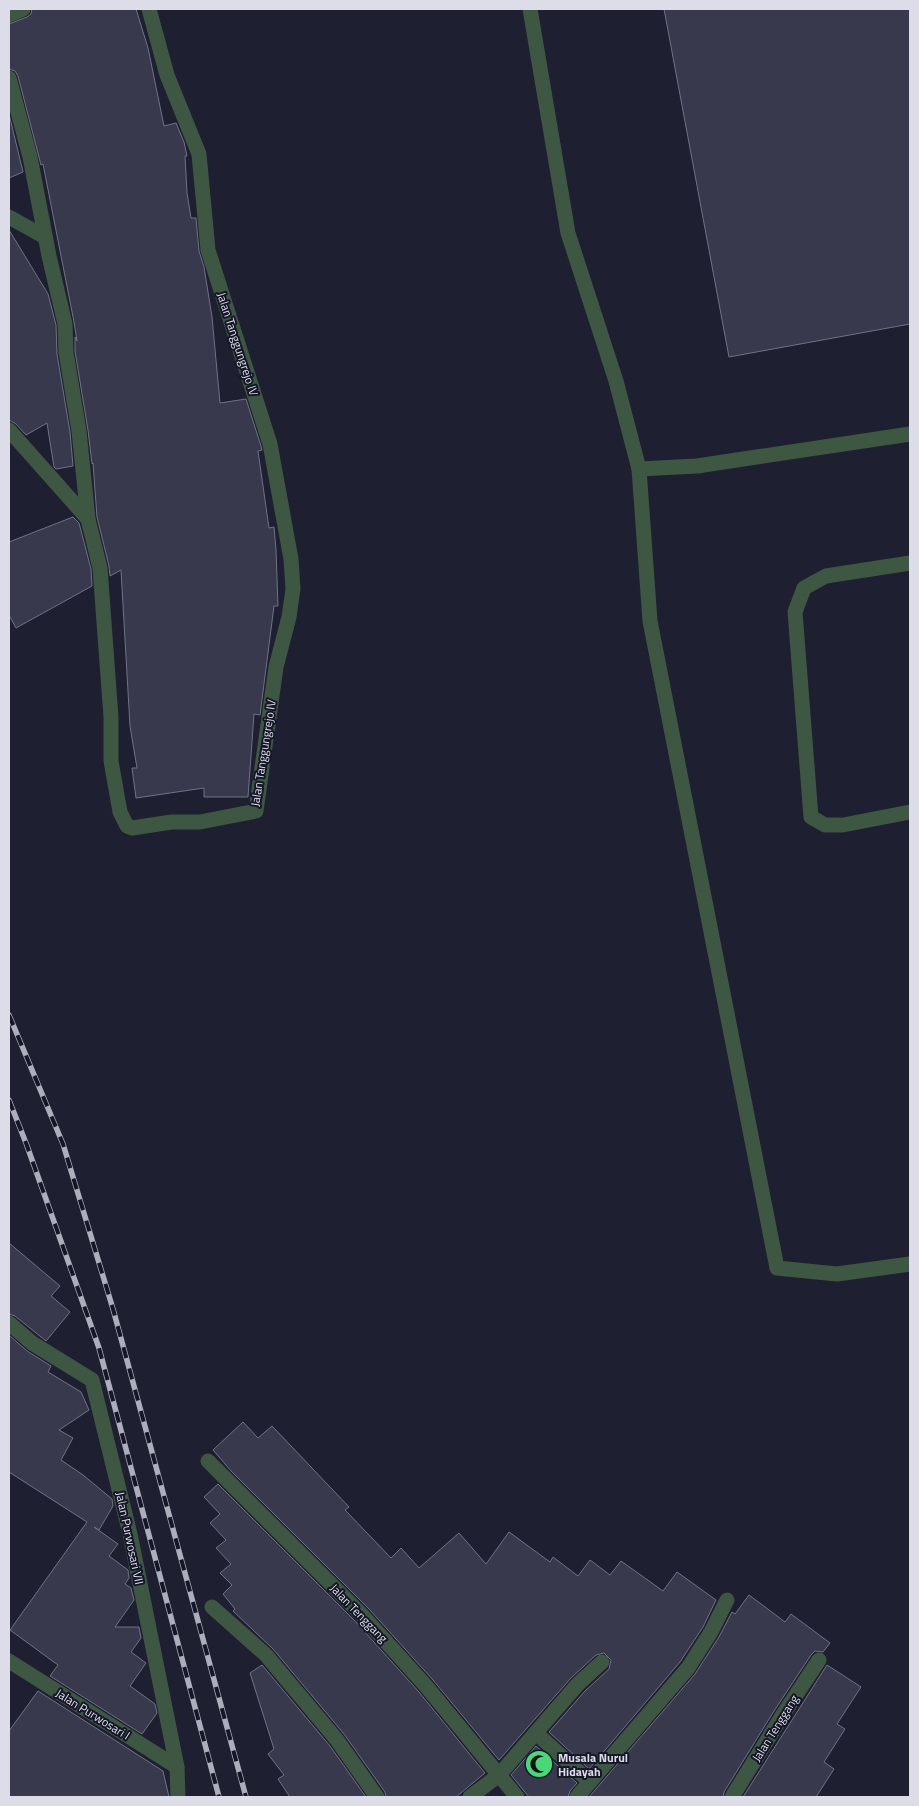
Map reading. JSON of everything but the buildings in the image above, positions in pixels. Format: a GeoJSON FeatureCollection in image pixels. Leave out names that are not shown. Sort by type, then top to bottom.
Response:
{"type":"FeatureCollection","features":[{"type":"Feature","properties":{"kind":"street"},"geometry":{"type":"LineString","coordinates":[[9,15],[23,9]]}},
{"type":"Feature","properties":{"kind":"street","name":"Jalan Tanggungrejo IV"},"geometry":{"type":"LineString","coordinates":[[9,78],[30,157],[45,236],[65,324],[66,352],[79,431],[88,519],[100,568],[111,717],[111,761],[116,796],[125,823],[129,828],[132,828],[172,822],[200,822],[256,811],[276,667],[292,598],[291,559],[270,444],[208,250],[199,154],[166,75],[148,9]]}},
{"type":"Feature","properties":{"kind":"street"},"geometry":{"type":"LineString","coordinates":[[530,9],[568,233],[616,381],[639,469],[650,620],[777,1268],[837,1274],[910,1264]]}},
{"type":"Feature","properties":{"kind":"street"},"geometry":{"type":"LineString","coordinates":[[9,217],[45,236]]}},
{"type":"Feature","properties":{"kind":"street"},"geometry":{"type":"LineString","coordinates":[[9,430],[88,519]]}},
{"type":"Feature","properties":{"kind":"street"},"geometry":{"type":"LineString","coordinates":[[639,469],[697,466],[910,434]]}},
{"type":"Feature","properties":{"kind":"street"},"geometry":{"type":"LineString","coordinates":[[910,563],[826,576],[804,588],[794,612],[811,817],[825,825],[843,826],[910,812]]}},
{"type":"Feature","properties":{"kind":"street","name":"Jalan Purwosari VII"},"geometry":{"type":"LineString","coordinates":[[9,1323],[32,1343],[92,1380],[130,1534],[177,1767],[178,1797]]}},
{"type":"Feature","properties":{"kind":"street","name":"Jalan Tenggang"},"geometry":{"type":"LineString","coordinates":[[208,1460],[362,1615],[426,1686],[517,1797]]}},
{"type":"Feature","properties":{"kind":"street"},"geometry":{"type":"LineString","coordinates":[[577,1797],[688,1668],[727,1600]]}},
{"type":"Feature","properties":{"kind":"street"},"geometry":{"type":"LineString","coordinates":[[212,1607],[272,1662],[337,1740],[377,1797]]}},
{"type":"Feature","properties":{"kind":"street","name":"Jalan Tenggang"},"geometry":{"type":"LineString","coordinates":[[732,1797],[819,1660]]}},
{"type":"Feature","properties":{"kind":"street","name":"Jalan Purwosari I"},"geometry":{"type":"LineString","coordinates":[[9,1661],[177,1767]]}},
{"type":"Feature","properties":{"kind":"street"},"geometry":{"type":"LineString","coordinates":[[470,1797],[499,1775],[578,1684],[602,1662]]}},
{"type":"Feature","properties":{"kind":"street"},"geometry":{"type":"LineString","coordinates":[[536,1733],[590,1782]]}},
{"type":"Feature","properties":{"kind":"railway"},"geometry":{"type":"LineString","coordinates":[[9,1015],[63,1144],[113,1309],[246,1797]]}},
{"type":"Feature","properties":{"kind":"railway"},"geometry":{"type":"LineString","coordinates":[[9,1100],[99,1348],[219,1797]]}},
{"type":"Feature","properties":{"kind":"place","name":"Musala Nurul Hidayah"},"geometry":{"type":"Point","coordinates":[539,1764]}}]}
